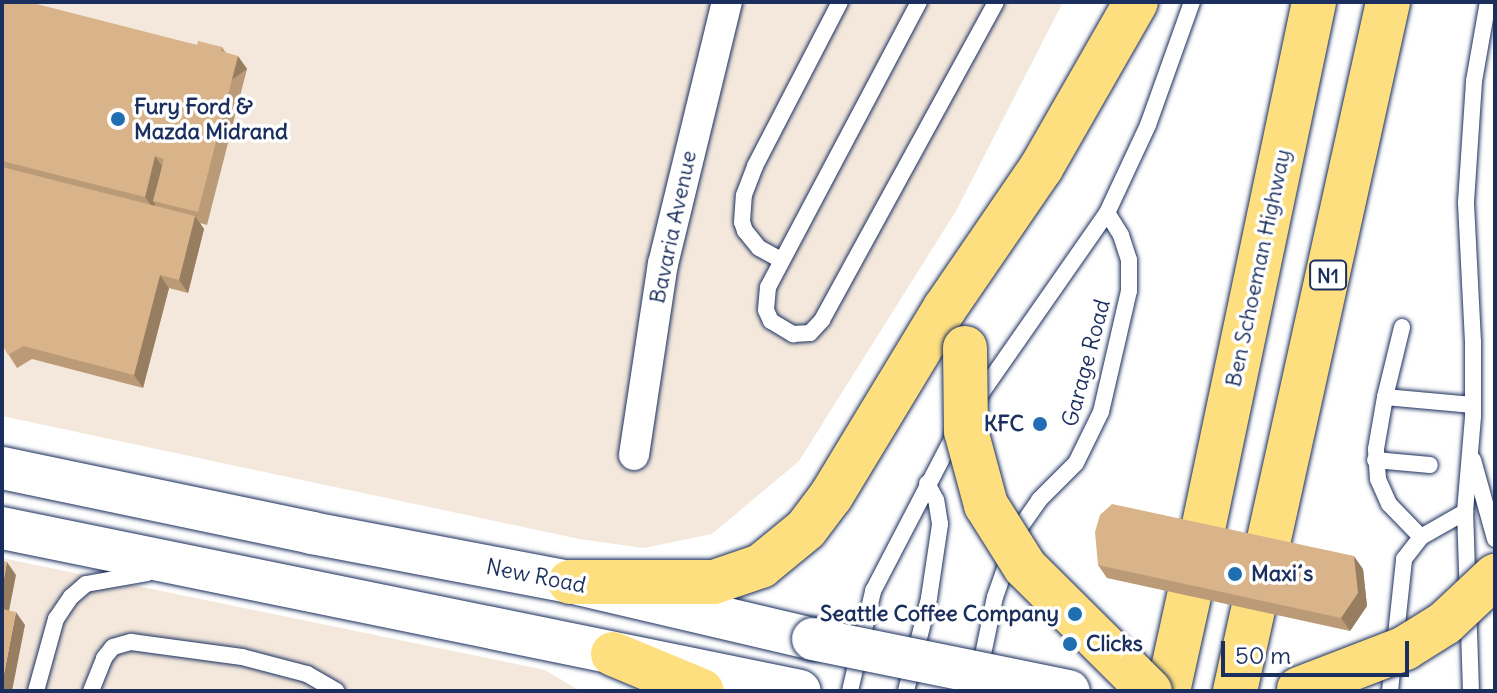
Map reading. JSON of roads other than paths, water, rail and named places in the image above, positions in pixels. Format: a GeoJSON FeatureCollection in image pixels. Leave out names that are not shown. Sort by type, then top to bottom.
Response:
{"type":"FeatureCollection","features":[{"type":"Feature","properties":{"kind":"highway"},"geometry":{"type":"LineString","coordinates":[[1136,2],[1041,168],[978,301],[965,348],[966,431],[986,505],[1025,567],[1150,691]]}},
{"type":"Feature","properties":{"kind":"highway","name":"Ben Schoeman Highway"},"geometry":{"type":"LineString","coordinates":[[1202,534],[1314,2]]}},
{"type":"Feature","properties":{"kind":"highway","name":"N1"},"geometry":{"type":"LineString","coordinates":[[1267,548],[1388,2]]}},
{"type":"Feature","properties":{"kind":"highway"},"geometry":{"type":"LineString","coordinates":[[570,582],[714,582],[761,566],[781,551],[806,529],[831,496],[945,308],[1041,168]]}},
{"type":"Feature","properties":{"kind":"highway"},"geometry":{"type":"LineString","coordinates":[[1294,691],[1405,648],[1445,623],[1495,576]]}},
{"type":"Feature","properties":{"kind":"highway"},"geometry":{"type":"LineString","coordinates":[[1168,691],[1189,596]]}},
{"type":"Feature","properties":{"kind":"highway"},"geometry":{"type":"LineString","coordinates":[[1235,691],[1253,610]]}},
{"type":"Feature","properties":{"kind":"highway"},"geometry":{"type":"LineString","coordinates":[[613,654],[716,684]]}},
{"type":"Feature","properties":{"kind":"main road","name":"New Road"},"geometry":{"type":"LineString","coordinates":[[2,468],[312,533],[570,582],[813,639],[1069,691]]}},
{"type":"Feature","properties":{"kind":"main road"},"geometry":{"type":"LineString","coordinates":[[2,528],[613,654]]}},
{"type":"Feature","properties":{"kind":"main road"},"geometry":{"type":"LineString","coordinates":[[716,684],[800,691]]}},
{"type":"Feature","properties":{"kind":"street","name":"Bavaria Avenue"},"geometry":{"type":"LineString","coordinates":[[634,455],[663,264],[727,2]]}},
{"type":"Feature","properties":{"kind":"lane"},"geometry":{"type":"LineString","coordinates":[[781,260],[759,248],[745,231],[742,222],[744,195],[755,166],[840,2]]}},
{"type":"Feature","properties":{"kind":"lane"},"geometry":{"type":"LineString","coordinates":[[919,2],[768,287],[766,310],[771,321],[793,334],[810,333],[822,320],[996,2]]}},
{"type":"Feature","properties":{"kind":"lane"},"geometry":{"type":"LineString","coordinates":[[850,691],[873,591],[958,428],[1107,213],[1148,125],[1192,2]]}},
{"type":"Feature","properties":{"kind":"lane"},"geometry":{"type":"LineString","coordinates":[[1471,691],[1465,512],[1473,405],[1467,144],[1488,2]]}},
{"type":"Feature","properties":{"kind":"lane","name":"Garage Road"},"geometry":{"type":"LineString","coordinates":[[976,691],[995,597],[1019,529],[1039,500],[1076,463],[1101,412],[1129,291],[1129,260],[1121,235],[1107,213]]}},
{"type":"Feature","properties":{"kind":"lane"},"geometry":{"type":"LineString","coordinates":[[1402,327],[1385,397],[1375,460],[1389,504],[1421,537]]}},
{"type":"Feature","properties":{"kind":"lane"},"geometry":{"type":"LineString","coordinates":[[1385,397],[1473,405]]}},
{"type":"Feature","properties":{"kind":"lane"},"geometry":{"type":"LineString","coordinates":[[1469,447],[1495,539]]}},
{"type":"Feature","properties":{"kind":"lane"},"geometry":{"type":"LineString","coordinates":[[1375,460],[1430,465]]}},
{"type":"Feature","properties":{"kind":"lane"},"geometry":{"type":"LineString","coordinates":[[906,691],[929,598],[940,524],[936,500],[927,483]]}},
{"type":"Feature","properties":{"kind":"lane"},"geometry":{"type":"LineString","coordinates":[[1390,691],[1399,577],[1404,559],[1421,537],[1465,512]]}},
{"type":"Feature","properties":{"kind":"lane"},"geometry":{"type":"LineString","coordinates":[[36,691],[56,619],[71,597],[86,584],[134,573],[209,571]]}},
{"type":"Feature","properties":{"kind":"lane"},"geometry":{"type":"LineString","coordinates":[[91,691],[104,658],[113,647],[131,642],[242,657],[307,674],[337,691]]}},
{"type":"Feature","properties":{"kind":"place","name":"Fury Ford & Mazda Midrand"},"geometry":{"type":"Point","coordinates":[118,119]}},
{"type":"Feature","properties":{"kind":"place","name":"KFC"},"geometry":{"type":"Point","coordinates":[1040,424]}},
{"type":"Feature","properties":{"kind":"place","name":"Maxi´s"},"geometry":{"type":"Point","coordinates":[1235,574]}},
{"type":"Feature","properties":{"kind":"place","name":"Seattle Coffee Company"},"geometry":{"type":"Point","coordinates":[1075,614]}},
{"type":"Feature","properties":{"kind":"place","name":"Clicks"},"geometry":{"type":"Point","coordinates":[1070,644]}}]}
